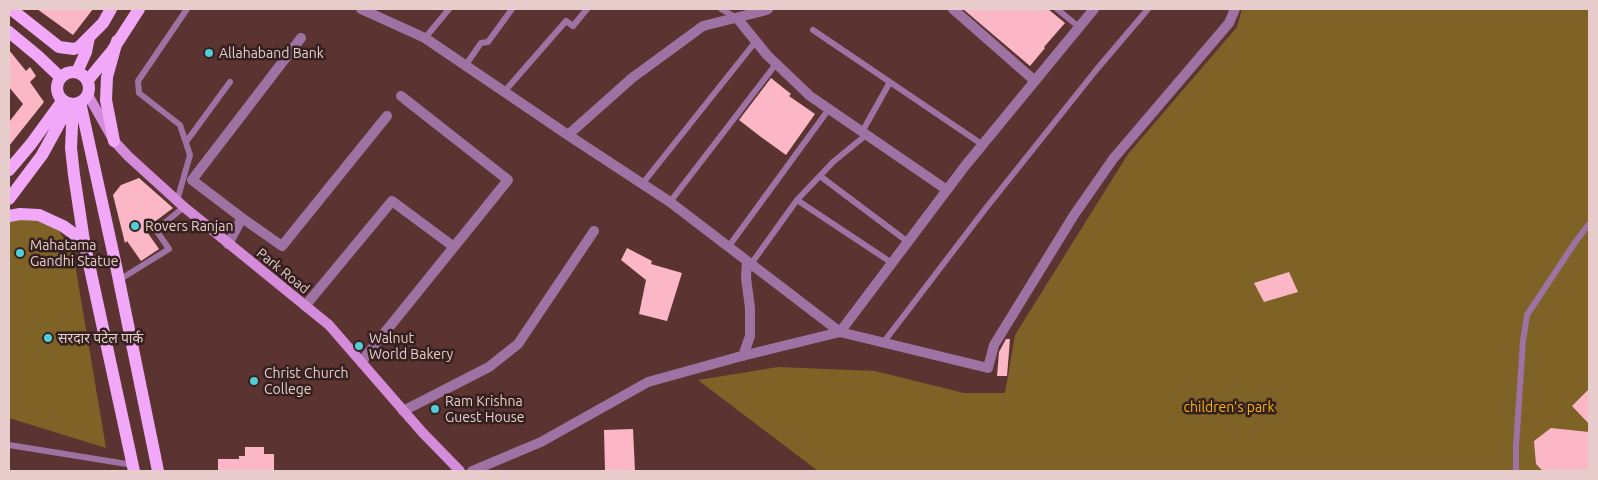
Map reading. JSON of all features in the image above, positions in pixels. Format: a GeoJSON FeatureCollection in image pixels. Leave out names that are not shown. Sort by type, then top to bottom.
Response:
{"type":"FeatureCollection","features":[{"type":"Feature","properties":{"kind":"main road"},"geometry":{"type":"LineString","coordinates":[[11,9],[59,47],[74,49],[79,47],[102,23],[111,9]]}},
{"type":"Feature","properties":{"kind":"main road"},"geometry":{"type":"LineString","coordinates":[[88,80],[112,51],[139,9]]}},
{"type":"Feature","properties":{"kind":"main road"},"geometry":{"type":"LineString","coordinates":[[9,32],[60,77]]}},
{"type":"Feature","properties":{"kind":"main road"},"geometry":{"type":"LineString","coordinates":[[77,72],[86,52],[89,37]]}},
{"type":"Feature","properties":{"kind":"main road"},"geometry":{"type":"LineString","coordinates":[[114,141],[106,100],[107,77],[117,41]]}},
{"type":"Feature","properties":{"kind":"main road"},"geometry":{"type":"LineString","coordinates":[[9,170],[31,144],[90,88],[88,80],[83,74],[66,72],[60,77],[56,88],[58,94],[75,101]]}},
{"type":"Feature","properties":{"kind":"main road"},"geometry":{"type":"LineString","coordinates":[[9,199],[42,155],[75,101]]}},
{"type":"Feature","properties":{"kind":"main road"},"geometry":{"type":"LineString","coordinates":[[75,101],[71,148],[84,241],[134,468]]}},
{"type":"Feature","properties":{"kind":"main road"},"geometry":{"type":"LineString","coordinates":[[75,101],[119,280],[158,471]]}},
{"type":"Feature","properties":{"kind":"main road"},"geometry":{"type":"LineString","coordinates":[[9,216],[20,214],[39,215],[64,226],[84,241]]}},
{"type":"Feature","properties":{"kind":"street"},"geometry":{"type":"LineString","coordinates":[[361,9],[426,38],[464,66],[643,183],[729,246],[840,332],[988,368],[994,345],[1074,214],[1113,159],[1229,23],[1235,9]]}},
{"type":"Feature","properties":{"kind":"street"},"geometry":{"type":"LineString","coordinates":[[568,135],[632,78],[703,26],[763,12],[768,9]]}},
{"type":"Feature","properties":{"kind":"street"},"geometry":{"type":"LineString","coordinates":[[953,9],[1035,81]]}},
{"type":"Feature","properties":{"kind":"street"},"geometry":{"type":"LineString","coordinates":[[472,471],[542,442],[648,382],[840,332],[982,145],[1094,9]]}},
{"type":"Feature","properties":{"kind":"street"},"geometry":{"type":"LineString","coordinates":[[737,18],[767,55],[810,96],[947,190]]}},
{"type":"Feature","properties":{"kind":"street"},"geometry":{"type":"LineString","coordinates":[[301,38],[192,180],[282,246],[387,116]]}},
{"type":"Feature","properties":{"kind":"street"},"geometry":{"type":"LineString","coordinates":[[361,362],[508,180],[401,96]]}},
{"type":"Feature","properties":{"kind":"street","name":"Park Road"},"geometry":{"type":"LineString","coordinates":[[75,101],[128,156],[180,204],[329,325],[403,411],[460,471]]}},
{"type":"Feature","properties":{"kind":"street"},"geometry":{"type":"LineString","coordinates":[[305,306],[392,201],[454,247]]}},
{"type":"Feature","properties":{"kind":"street"},"geometry":{"type":"LineString","coordinates":[[228,244],[242,218]]}},
{"type":"Feature","properties":{"kind":"street"},"geometry":{"type":"LineString","coordinates":[[403,411],[488,367],[518,344],[594,231]]}},
{"type":"Feature","properties":{"kind":"street"},"geometry":{"type":"LineString","coordinates":[[743,356],[750,336],[750,308],[746,278],[749,262]]}},
{"type":"Feature","properties":{"kind":"lane"},"geometry":{"type":"LineString","coordinates":[[119,280],[169,249],[156,230],[180,204],[190,154],[180,125],[139,93],[138,81],[187,9]]}},
{"type":"Feature","properties":{"kind":"lane"},"geometry":{"type":"LineString","coordinates":[[440,9],[444,16]]}},
{"type":"Feature","properties":{"kind":"lane"},"geometry":{"type":"LineString","coordinates":[[426,38],[449,9]]}},
{"type":"Feature","properties":{"kind":"lane"},"geometry":{"type":"LineString","coordinates":[[464,66],[481,43],[488,42],[512,9]]}},
{"type":"Feature","properties":{"kind":"lane"},"geometry":{"type":"LineString","coordinates":[[504,92],[566,21],[574,26],[587,9]]}},
{"type":"Feature","properties":{"kind":"lane"},"geometry":{"type":"LineString","coordinates":[[721,9],[737,18]]}},
{"type":"Feature","properties":{"kind":"lane"},"geometry":{"type":"LineString","coordinates":[[1057,9],[1079,27]]}},
{"type":"Feature","properties":{"kind":"lane"},"geometry":{"type":"LineString","coordinates":[[883,343],[986,208],[1097,69],[1148,9]]}},
{"type":"Feature","properties":{"kind":"lane"},"geometry":{"type":"LineString","coordinates":[[813,30],[982,145]]}},
{"type":"Feature","properties":{"kind":"lane"},"geometry":{"type":"LineString","coordinates":[[643,183],[756,41]]}},
{"type":"Feature","properties":{"kind":"lane"},"geometry":{"type":"LineString","coordinates":[[670,202],[776,64]]}},
{"type":"Feature","properties":{"kind":"lane"},"geometry":{"type":"LineString","coordinates":[[186,142],[230,82]]}},
{"type":"Feature","properties":{"kind":"lane"},"geometry":{"type":"LineString","coordinates":[[749,262],[797,200],[864,133],[890,82]]}},
{"type":"Feature","properties":{"kind":"lane"},"geometry":{"type":"LineString","coordinates":[[729,246],[829,109]]}},
{"type":"Feature","properties":{"kind":"lane"},"geometry":{"type":"LineString","coordinates":[[820,176],[908,242]]}},
{"type":"Feature","properties":{"kind":"lane"},"geometry":{"type":"LineString","coordinates":[[797,200],[892,264]]}},
{"type":"Feature","properties":{"kind":"lane"},"geometry":{"type":"LineString","coordinates":[[1516,471],[1523,341],[1527,315],[1589,224]]}},
{"type":"Feature","properties":{"kind":"lane"},"geometry":{"type":"LineString","coordinates":[[9,445],[134,468]]}},
{"type":"Feature","properties":{"kind":"green space","name":"children's park"},"geometry":{"type":"Polygon","coordinates":[[[1242,9],[1589,9],[1589,471],[818,471],[698,380],[778,367],[875,371],[964,393],[1005,393],[1015,335],[1128,154],[1237,27],[1242,9]]]}},
{"type":"Feature","properties":{"kind":"green space","name":"सरदार पटेल पार्क"},"geometry":{"type":"Polygon","coordinates":[[[23,218],[41,219],[58,228],[74,258],[106,448],[9,418],[9,222],[23,218]]]}},
{"type":"Feature","properties":{"kind":"building"},"geometry":{"type":"Polygon","coordinates":[[[37,9],[93,9],[73,35],[37,9]]]}},
{"type":"Feature","properties":{"kind":"building"},"geometry":{"type":"Polygon","coordinates":[[[963,9],[1048,9],[1065,23],[1030,66],[963,9]]]}},
{"type":"Feature","properties":{"kind":"building"},"geometry":{"type":"Polygon","coordinates":[[[9,50],[26,71],[30,67],[36,76],[30,82],[44,102],[9,146],[9,122],[23,104],[9,87],[9,50]]]}},
{"type":"Feature","properties":{"kind":"building"},"geometry":{"type":"Polygon","coordinates":[[[771,78],[791,94],[789,96],[815,114],[786,155],[739,120],[771,78]]]}},
{"type":"Feature","properties":{"kind":"building","name":"Rovers Ranjan"},"geometry":{"type":"Polygon","coordinates":[[[139,178],[173,208],[145,229],[159,249],[141,261],[127,241],[125,243],[113,195],[121,185],[139,178]]]}},
{"type":"Feature","properties":{"kind":"building"},"geometry":{"type":"Polygon","coordinates":[[[627,248],[652,261],[651,264],[682,273],[667,321],[639,314],[646,280],[621,260],[627,248]]]}},
{"type":"Feature","properties":{"kind":"building"},"geometry":{"type":"Polygon","coordinates":[[[1289,272],[1298,292],[1264,302],[1254,283],[1289,272]]]}},
{"type":"Feature","properties":{"kind":"building"},"geometry":{"type":"Polygon","coordinates":[[[1006,339],[1010,339],[1007,376],[997,376],[999,352],[1006,339]]]}},
{"type":"Feature","properties":{"kind":"building"},"geometry":{"type":"Polygon","coordinates":[[[1589,389],[1589,424],[1572,406],[1589,389]]]}},
{"type":"Feature","properties":{"kind":"building"},"geometry":{"type":"Polygon","coordinates":[[[1551,428],[1589,432],[1589,471],[1543,471],[1536,464],[1534,441],[1551,428]]]}},
{"type":"Feature","properties":{"kind":"building"},"geometry":{"type":"Polygon","coordinates":[[[633,429],[635,471],[605,471],[604,430],[633,429]]]}},
{"type":"Feature","properties":{"kind":"building"},"geometry":{"type":"Polygon","coordinates":[[[245,447],[264,447],[264,454],[274,454],[274,471],[218,471],[218,459],[239,459],[239,456],[245,456],[245,447]]]}},
{"type":"Feature","properties":{"kind":"place","name":"Allahaband Bank"},"geometry":{"type":"Point","coordinates":[209,53]}},
{"type":"Feature","properties":{"kind":"place","name":"Rovers Ranjan"},"geometry":{"type":"Point","coordinates":[135,226]}},
{"type":"Feature","properties":{"kind":"place","name":"Mahatama Gandhi Statue"},"geometry":{"type":"Point","coordinates":[20,253]}},
{"type":"Feature","properties":{"kind":"place","name":"सरदार पटेल पार्क"},"geometry":{"type":"Point","coordinates":[48,338]}},
{"type":"Feature","properties":{"kind":"place","name":"Walnut World Bakery"},"geometry":{"type":"Point","coordinates":[359,346]}},
{"type":"Feature","properties":{"kind":"place","name":"Christ Church College"},"geometry":{"type":"Point","coordinates":[254,381]}},
{"type":"Feature","properties":{"kind":"place","name":"Ram Krishna Guest House"},"geometry":{"type":"Point","coordinates":[435,409]}}]}
